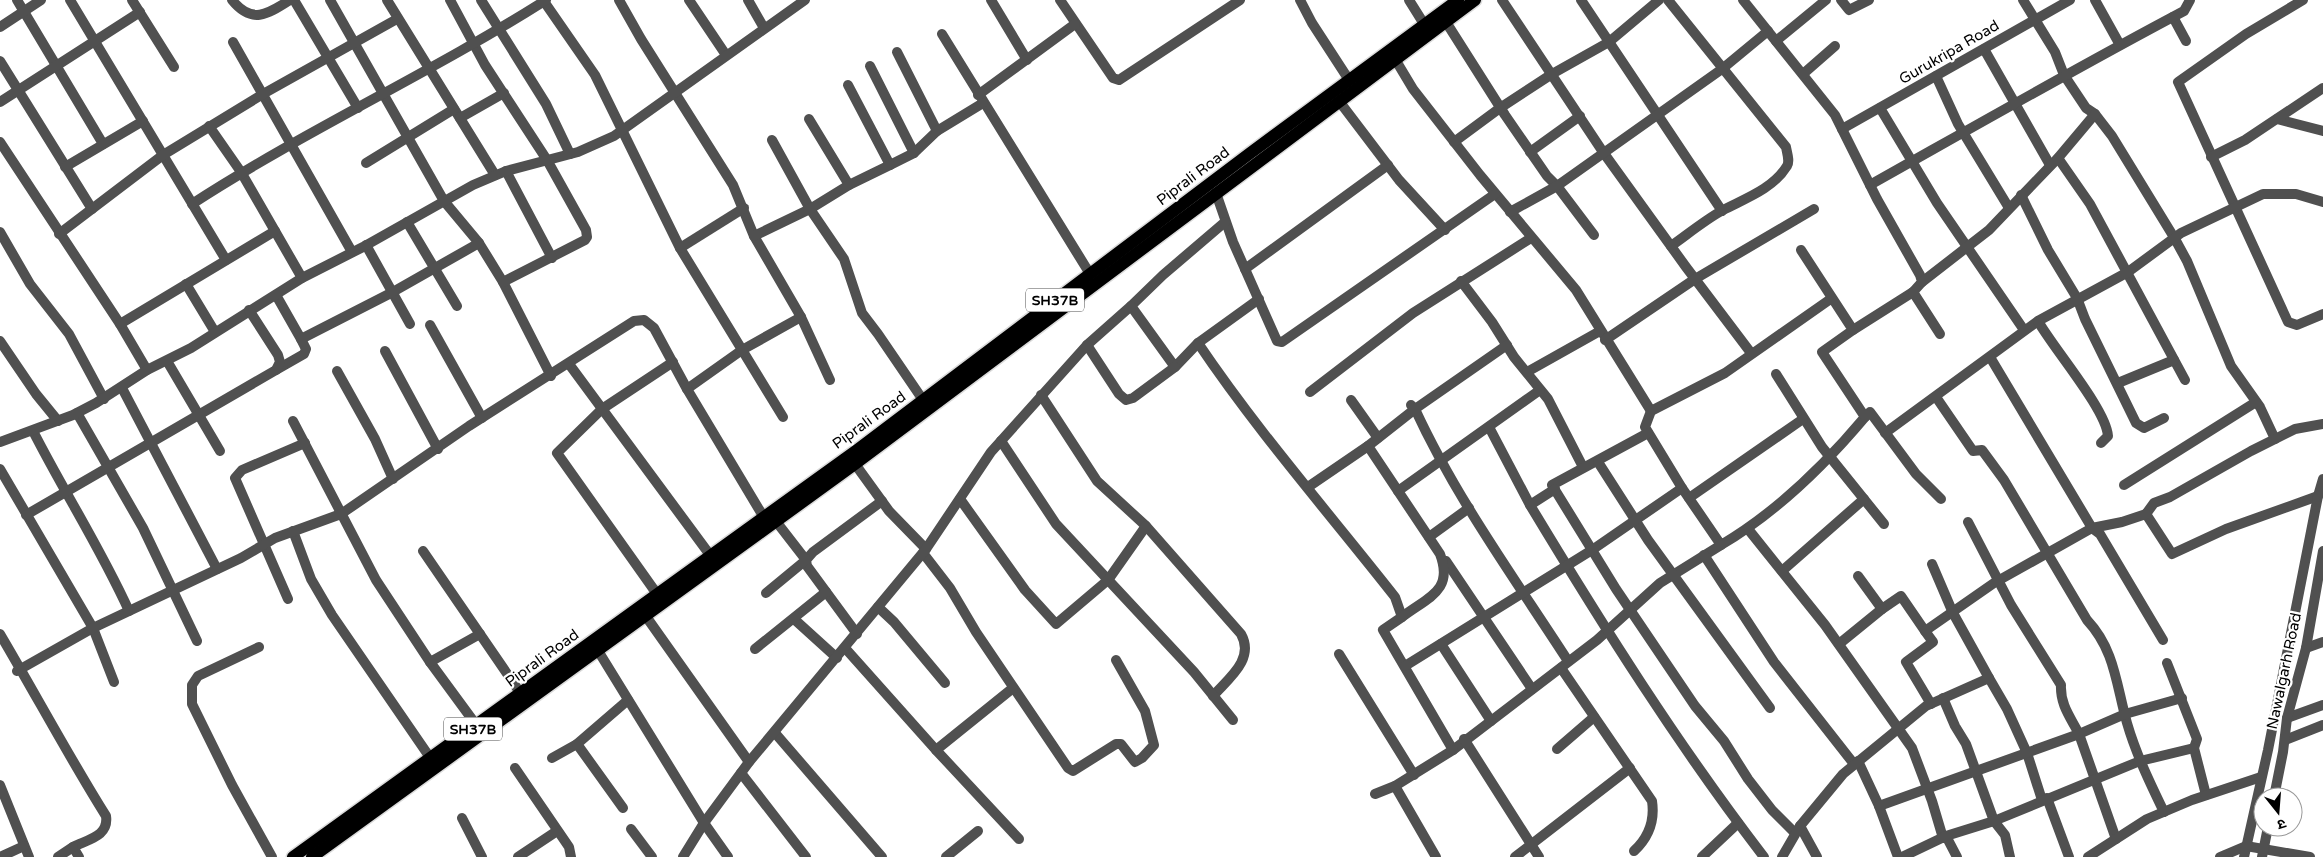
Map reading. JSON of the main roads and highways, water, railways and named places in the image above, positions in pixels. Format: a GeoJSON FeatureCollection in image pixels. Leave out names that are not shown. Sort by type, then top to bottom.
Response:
{"type":"FeatureCollection","features":[{"type":"Feature","properties":{"kind":"main road","name":"Piprali Road"},"geometry":{"type":"LineString","coordinates":[[293,857],[477,726],[710,555],[769,518],[1090,274],[1458,0]]}},
{"type":"Feature","properties":{"kind":"main road"},"geometry":{"type":"LineString","coordinates":[[312,857],[645,615],[769,518],[855,464],[1475,0]]}}]}
